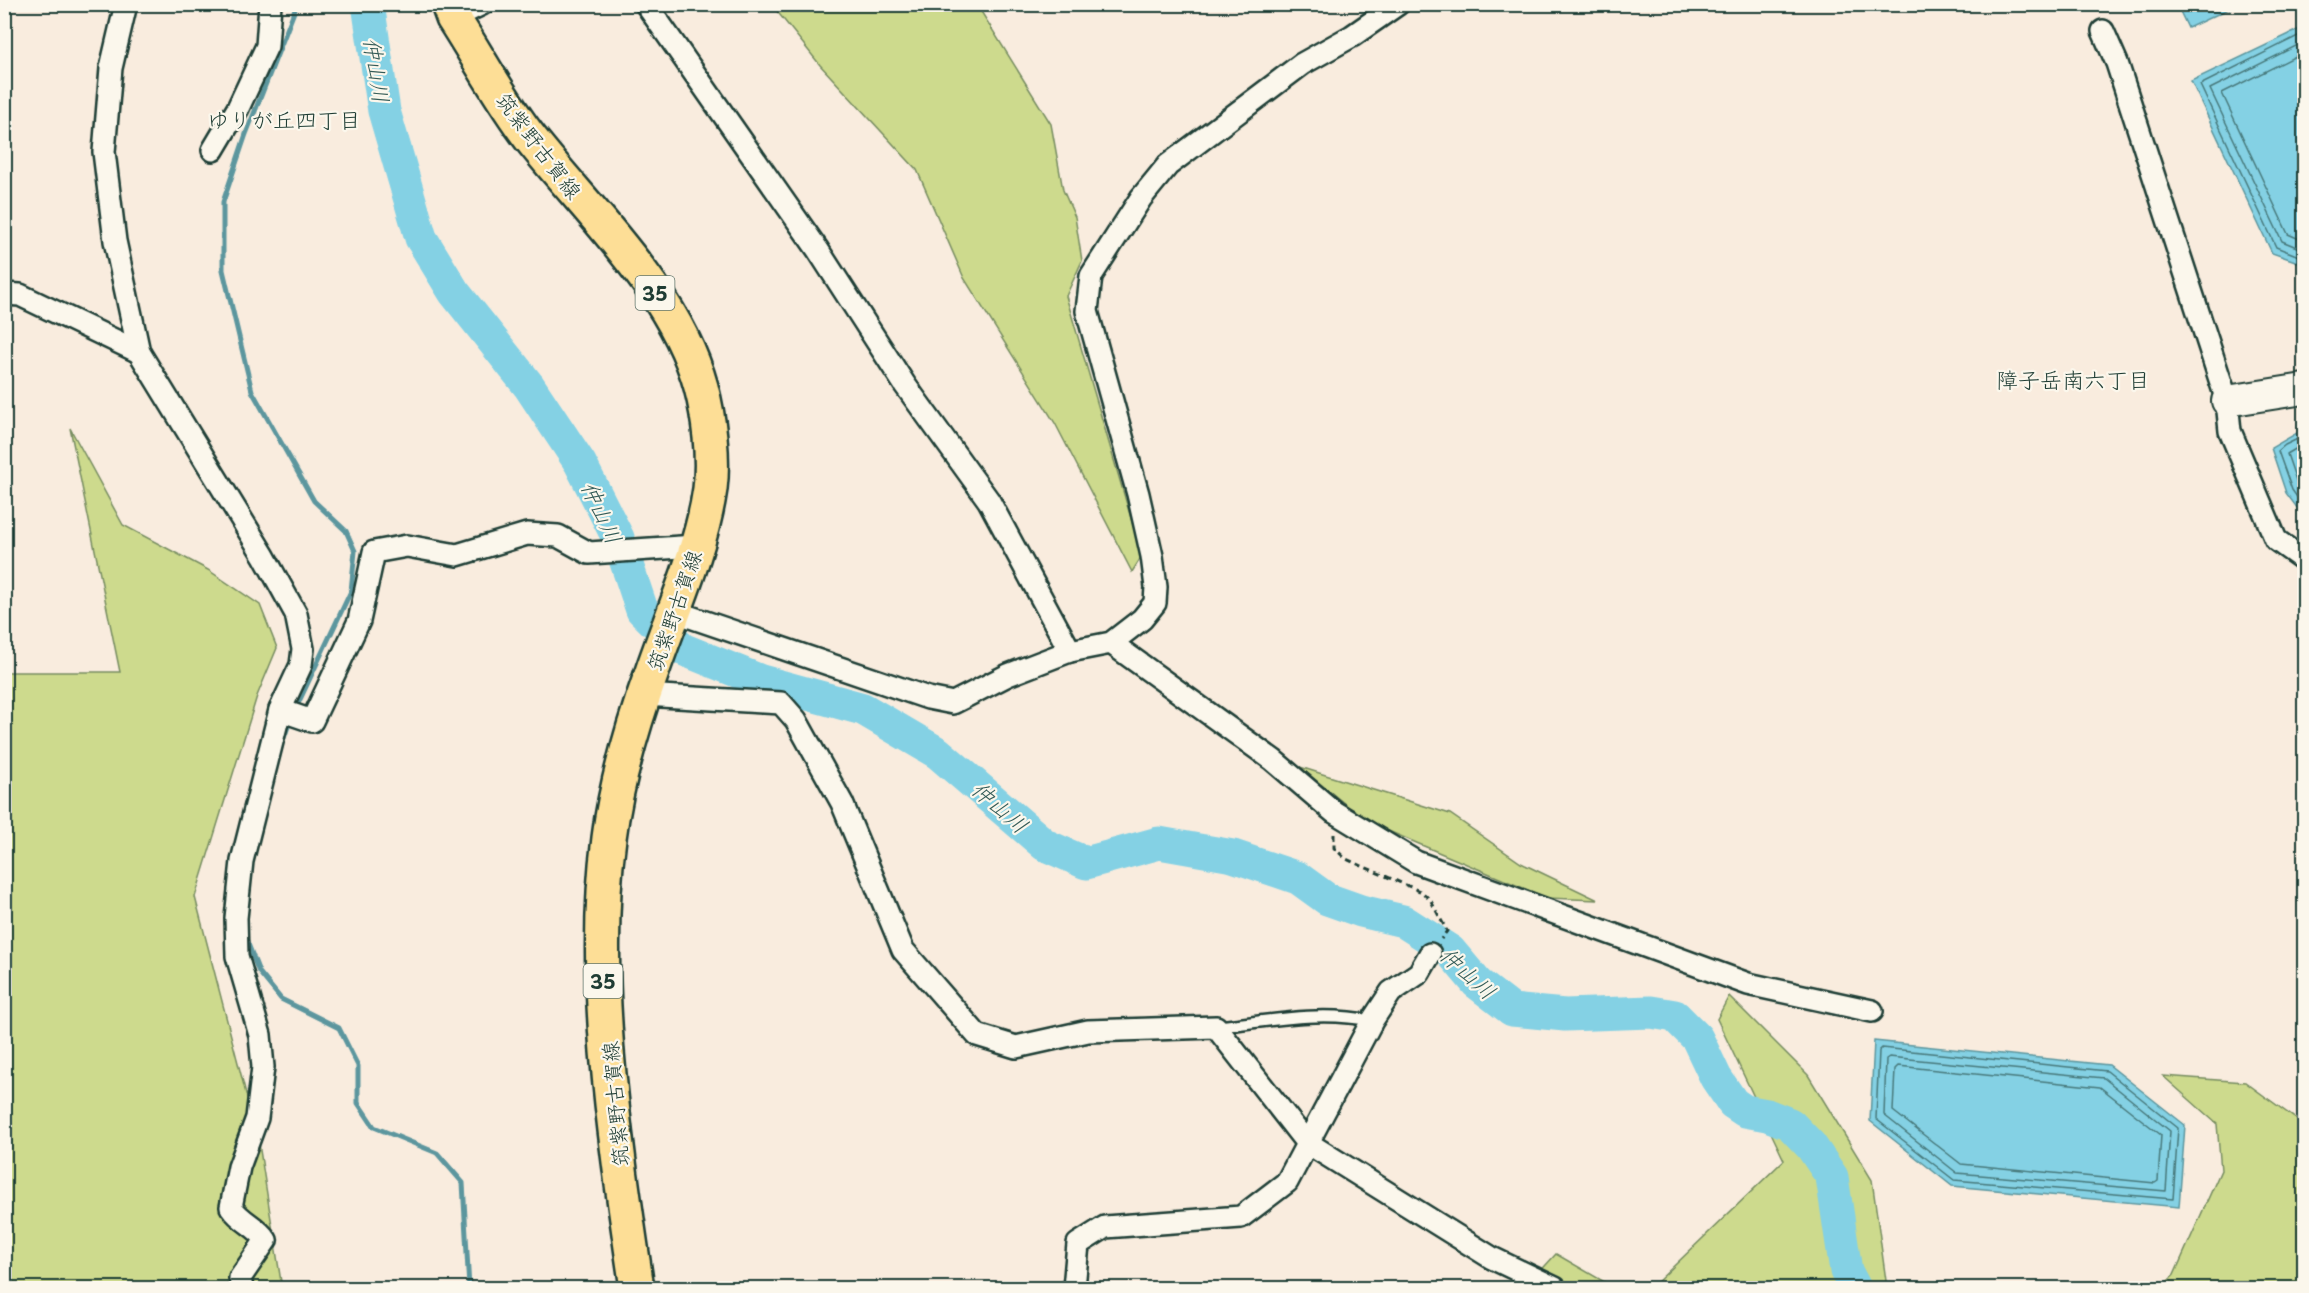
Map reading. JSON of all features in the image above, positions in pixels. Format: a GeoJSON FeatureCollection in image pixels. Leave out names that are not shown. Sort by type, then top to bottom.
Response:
{"type":"FeatureCollection","features":[{"type":"Feature","properties":{"kind":"main road","name":"筑紫野古賀線"},"geometry":{"type":"LineString","coordinates":[[461,9],[529,136],[649,284],[680,334],[701,387],[710,441],[710,488],[696,546],[647,686],[623,766],[609,838],[602,968],[618,1161],[637,1288]]}},
{"type":"Feature","properties":{"kind":"street"},"geometry":{"type":"LineString","coordinates":[[126,4],[111,68],[104,152],[115,241],[139,352],[264,556],[296,614],[303,649],[302,665],[280,710],[242,861],[236,918],[237,956],[260,1035],[263,1067],[257,1118],[239,1167],[231,1207],[240,1221],[259,1230],[266,1240],[240,1278],[242,1288]]}},
{"type":"Feature","properties":{"kind":"street"},"geometry":{"type":"LineString","coordinates":[[213,150],[238,108],[267,46],[270,4]]}},
{"type":"Feature","properties":{"kind":"street"},"geometry":{"type":"LineString","coordinates":[[646,4],[818,250],[905,385],[988,501],[1070,651]]}},
{"type":"Feature","properties":{"kind":"street"},"geometry":{"type":"LineString","coordinates":[[670,621],[928,698],[953,703],[1008,675],[1070,651],[1111,643],[1142,619],[1155,603],[1156,587],[1138,494],[1087,310],[1091,276],[1141,198],[1168,165],[1302,64],[1352,36],[1398,4]]}},
{"type":"Feature","properties":{"kind":"street"},"geometry":{"type":"LineString","coordinates":[[2103,31],[2117,63],[2227,401],[2230,431],[2276,540],[2304,560]]}},
{"type":"Feature","properties":{"kind":"street"},"geometry":{"type":"LineString","coordinates":[[4,294],[20,295],[139,352]]}},
{"type":"Feature","properties":{"kind":"street"},"geometry":{"type":"LineString","coordinates":[[2227,401],[2304,389]]}},
{"type":"Feature","properties":{"kind":"street"},"geometry":{"type":"LineString","coordinates":[[280,710],[312,720],[359,621],[374,552],[406,546],[457,555],[527,534],[558,536],[589,553],[696,546]]}},
{"type":"Feature","properties":{"kind":"street"},"geometry":{"type":"LineString","coordinates":[[1111,643],[1273,760],[1341,816],[1416,862],[1748,984],[1872,1011]]}},
{"type":"Feature","properties":{"kind":"street"},"geometry":{"type":"LineString","coordinates":[[647,686],[781,703],[796,720],[842,803],[903,950],[977,1035],[1016,1047],[1088,1031],[1216,1027],[1306,1142],[1492,1258],[1555,1288]]}},
{"type":"Feature","properties":{"kind":"street"},"geometry":{"type":"LineString","coordinates":[[1074,1288],[1078,1244],[1105,1227],[1241,1216],[1287,1182],[1306,1142],[1372,1021],[1391,992],[1419,973],[1430,954]]}},
{"type":"Feature","properties":{"kind":"lane"},"geometry":{"type":"LineString","coordinates":[[1216,1027],[1319,1016],[1353,1017],[1372,1021]]}},
{"type":"Feature","properties":{"kind":"path"},"geometry":{"type":"LineString","coordinates":[[1341,816],[1333,835],[1334,848],[1346,859],[1422,892],[1431,901],[1447,931],[1430,954]]}},
{"type":"Feature","properties":{"kind":"green space"},"geometry":{"type":"Polygon","coordinates":[[[772,5],[977,5],[1051,124],[1063,190],[1075,217],[1082,261],[1066,296],[1142,556],[1132,572],[1055,423],[964,278],[917,170],[820,65],[772,5]]]}},
{"type":"Feature","properties":{"kind":"green space"},"geometry":{"type":"Polygon","coordinates":[[[70,428],[123,525],[208,570],[260,605],[277,648],[257,696],[195,897],[259,1144],[282,1288],[5,1288],[5,672],[120,672],[70,428]]]}},
{"type":"Feature","properties":{"kind":"green space"},"geometry":{"type":"Polygon","coordinates":[[[1300,767],[1450,814],[1521,863],[1598,900],[1547,898],[1367,822],[1300,767]]]}},
{"type":"Feature","properties":{"kind":"green space"},"geometry":{"type":"Polygon","coordinates":[[[1729,996],[1808,1075],[1872,1180],[1887,1288],[1651,1288],[1784,1160],[1717,1019],[1729,996]]]}},
{"type":"Feature","properties":{"kind":"green space"},"geometry":{"type":"Polygon","coordinates":[[[2163,1076],[2245,1082],[2304,1125],[2304,1288],[2161,1288],[2174,1275],[2221,1170],[2217,1124],[2163,1076]]]}},
{"type":"Feature","properties":{"kind":"green space"},"geometry":{"type":"Polygon","coordinates":[[[1556,1254],[1615,1288],[1525,1288],[1556,1254]]]}},
{"type":"Feature","properties":{"kind":"water"},"geometry":{"type":"Polygon","coordinates":[[[2177,5],[2237,5],[2188,28],[2177,5]]]}},
{"type":"Feature","properties":{"kind":"water"},"geometry":{"type":"Polygon","coordinates":[[[2304,27],[2304,264],[2272,253],[2191,81],[2304,27]]]}},
{"type":"Feature","properties":{"kind":"water"},"geometry":{"type":"Polygon","coordinates":[[[2304,429],[2304,517],[2286,493],[2271,448],[2304,429]]]}},
{"type":"Feature","properties":{"kind":"water"},"geometry":{"type":"Polygon","coordinates":[[[1874,1041],[2109,1065],[2185,1125],[2179,1207],[1952,1186],[1870,1121],[1874,1041]]]}},
{"type":"Feature","properties":{"kind":"waterway"},"geometry":{"type":"LineString","coordinates":[[295,710],[351,591],[355,551],[346,531],[314,501],[252,391],[223,270],[223,202],[246,134],[297,4]]}},
{"type":"Feature","properties":{"kind":"waterway","name":"仲山川"},"geometry":{"type":"LineString","coordinates":[[368,4],[384,111],[421,238],[454,292],[529,386],[580,463],[618,538],[642,610],[682,649],[761,681],[863,709],[938,753],[1045,845],[1086,863],[1159,843],[1233,856],[1298,878],[1327,899],[1361,911],[1403,921],[1450,951],[1477,983],[1512,1010],[1565,1015],[1651,1012],[1675,1016],[1697,1038],[1716,1078],[1733,1103],[1745,1111],[1767,1115],[1790,1124],[1811,1146],[1832,1177],[1846,1271],[1855,1288]]}},
{"type":"Feature","properties":{"kind":"waterway"},"geometry":{"type":"LineString","coordinates":[[284,738],[291,718]]}},
{"type":"Feature","properties":{"kind":"waterway"},"geometry":{"type":"LineString","coordinates":[[246,939],[259,972],[281,999],[339,1028],[358,1066],[358,1103],[374,1127],[437,1153],[463,1183],[469,1288]]}},
{"type":"Feature","properties":{"kind":"district","name":"ゆりが丘四丁目"},"geometry":{"type":"Point","coordinates":[284,118]}},
{"type":"Feature","properties":{"kind":"district","name":"障子岳南六丁目"},"geometry":{"type":"Point","coordinates":[2073,378]}}]}
